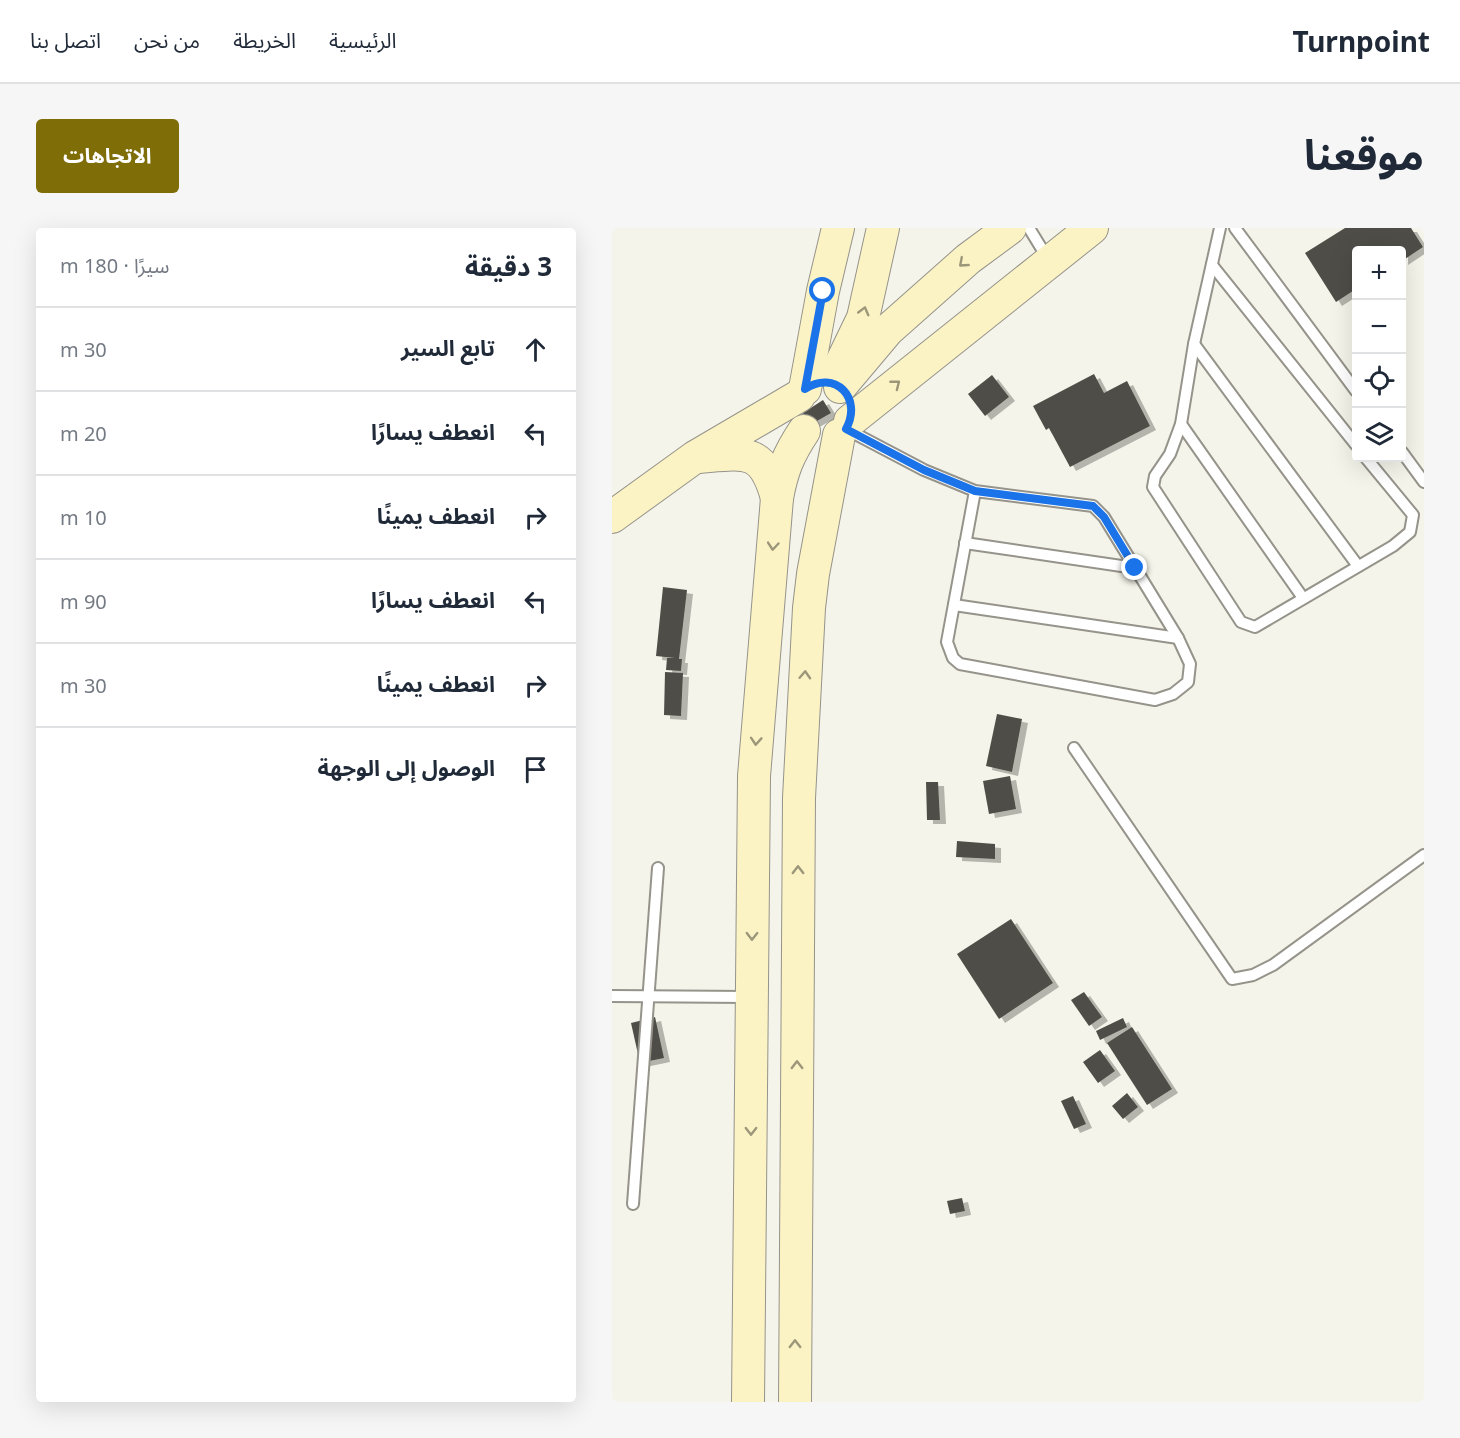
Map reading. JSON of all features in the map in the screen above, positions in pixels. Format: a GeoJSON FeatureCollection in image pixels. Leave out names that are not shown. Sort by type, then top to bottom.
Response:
{"type":"FeatureCollection","features":[{"type":"Feature","properties":{"kind":"main road"},"geometry":{"type":"LineString","coordinates":[[838,228],[823,291],[813,402],[812,437],[820,439],[830,439],[845,428],[1092,228]]}},
{"type":"Feature","properties":{"kind":"main road"},"geometry":{"type":"LineString","coordinates":[[748,1402],[754,776],[777,498],[782,472],[789,453],[813,402],[863,318],[883,228]]}},
{"type":"Feature","properties":{"kind":"main road"},"geometry":{"type":"LineString","coordinates":[[612,517],[695,457],[755,441],[813,402],[888,330],[968,259],[1010,228]]}},
{"type":"Feature","properties":{"kind":"main road"},"geometry":{"type":"LineString","coordinates":[[795,1402],[798,798],[813,574],[845,428],[852,411],[847,394],[813,402]]}},
{"type":"Feature","properties":{"kind":"main road"},"geometry":{"type":"LineString","coordinates":[[695,457],[738,454],[755,459],[766,468],[777,498]]}},
{"type":"Feature","properties":{"kind":"lane"},"geometry":{"type":"LineString","coordinates":[[1029,228],[1049,262]]}},
{"type":"Feature","properties":{"kind":"lane"},"geometry":{"type":"LineString","coordinates":[[1220,228],[1194,344],[1181,424],[1170,454],[1155,476],[1153,487],[1241,622],[1255,627],[1394,546],[1410,532],[1413,515],[1369,462]]}},
{"type":"Feature","properties":{"kind":"lane"},"geometry":{"type":"LineString","coordinates":[[1236,228],[1352,386]]}},
{"type":"Feature","properties":{"kind":"lane"},"geometry":{"type":"LineString","coordinates":[[1212,265],[1352,440]]}},
{"type":"Feature","properties":{"kind":"lane"},"geometry":{"type":"LineString","coordinates":[[1194,344],[1358,566]]}},
{"type":"Feature","properties":{"kind":"lane"},"geometry":{"type":"LineString","coordinates":[[1181,424],[1303,598]]}},
{"type":"Feature","properties":{"kind":"lane"},"geometry":{"type":"LineString","coordinates":[[845,428],[924,470],[975,491],[1093,506],[1104,517],[1178,638],[1190,664],[1188,682],[1173,694],[1155,700],[960,664],[953,658],[946,642],[975,491]]}},
{"type":"Feature","properties":{"kind":"lane"},"geometry":{"type":"LineString","coordinates":[[1406,459],[1424,482]]}},
{"type":"Feature","properties":{"kind":"lane"},"geometry":{"type":"LineString","coordinates":[[965,543],[1135,568]]}},
{"type":"Feature","properties":{"kind":"lane"},"geometry":{"type":"LineString","coordinates":[[954,605],[1178,638]]}},
{"type":"Feature","properties":{"kind":"lane"},"geometry":{"type":"LineString","coordinates":[[1074,747],[1232,978],[1253,975],[1273,965],[1424,855]]}},
{"type":"Feature","properties":{"kind":"lane"},"geometry":{"type":"LineString","coordinates":[[633,1204],[658,868]]}},
{"type":"Feature","properties":{"kind":"lane"},"geometry":{"type":"LineString","coordinates":[[612,996],[752,997]]}},
{"type":"Feature","properties":{"kind":"building"},"geometry":{"type":"Polygon","coordinates":[[[1345,228],[1411,228],[1423,247],[1406,258],[1406,246],[1352,246],[1352,292],[1336,302],[1305,253],[1345,228]]]}},
{"type":"Feature","properties":{"kind":"building"},"geometry":{"type":"Polygon","coordinates":[[[1094,374],[1104,393],[1127,381],[1150,426],[1070,467],[1049,428],[1046,430],[1033,406],[1094,374]]]}},
{"type":"Feature","properties":{"kind":"building"},"geometry":{"type":"Polygon","coordinates":[[[992,375],[1009,397],[985,416],[968,394],[992,375]]]}},
{"type":"Feature","properties":{"kind":"building"},"geometry":{"type":"Polygon","coordinates":[[[823,400],[831,413],[810,425],[803,413],[823,400]]]}},
{"type":"Feature","properties":{"kind":"building"},"geometry":{"type":"Polygon","coordinates":[[[663,587],[687,590],[679,659],[682,659],[681,671],[666,670],[667,658],[675,658],[656,656],[663,587]]]}},
{"type":"Feature","properties":{"kind":"building"},"geometry":{"type":"Polygon","coordinates":[[[665,672],[683,673],[681,716],[664,715],[665,672]]]}},
{"type":"Feature","properties":{"kind":"building"},"geometry":{"type":"Polygon","coordinates":[[[997,714],[1022,719],[1012,772],[986,766],[997,714]]]}},
{"type":"Feature","properties":{"kind":"building"},"geometry":{"type":"Polygon","coordinates":[[[1010,776],[1016,809],[989,814],[983,781],[1010,776]]]}},
{"type":"Feature","properties":{"kind":"building"},"geometry":{"type":"Polygon","coordinates":[[[926,782],[938,782],[940,820],[927,820],[926,782]]]}},
{"type":"Feature","properties":{"kind":"building"},"geometry":{"type":"Polygon","coordinates":[[[957,841],[995,844],[995,859],[956,857],[957,841]]]}},
{"type":"Feature","properties":{"kind":"building"},"geometry":{"type":"Polygon","coordinates":[[[1011,919],[1053,983],[999,1019],[957,954],[1011,919]]]}},
{"type":"Feature","properties":{"kind":"building"},"geometry":{"type":"Polygon","coordinates":[[[1084,992],[1102,1017],[1089,1026],[1071,1000],[1084,992]]]}},
{"type":"Feature","properties":{"kind":"building"},"geometry":{"type":"Polygon","coordinates":[[[655,1017],[664,1058],[640,1063],[631,1023],[655,1017]]]}},
{"type":"Feature","properties":{"kind":"building"},"geometry":{"type":"Polygon","coordinates":[[[1123,1018],[1127,1027],[1100,1040],[1096,1031],[1123,1018]]]}},
{"type":"Feature","properties":{"kind":"building"},"geometry":{"type":"Polygon","coordinates":[[[1132,1027],[1172,1089],[1147,1105],[1107,1043],[1132,1027]]]}},
{"type":"Feature","properties":{"kind":"building"},"geometry":{"type":"Polygon","coordinates":[[[1100,1050],[1115,1071],[1098,1083],[1083,1062],[1100,1050]]]}},
{"type":"Feature","properties":{"kind":"building"},"geometry":{"type":"Polygon","coordinates":[[[1127,1093],[1138,1107],[1123,1119],[1112,1106],[1127,1093]]]}},
{"type":"Feature","properties":{"kind":"building"},"geometry":{"type":"Polygon","coordinates":[[[1073,1096],[1086,1124],[1074,1129],[1061,1101],[1073,1096]]]}},
{"type":"Feature","properties":{"kind":"building"},"geometry":{"type":"Polygon","coordinates":[[[962,1198],[965,1211],[950,1214],[947,1201],[962,1198]]]}},
{"type":"Feature","properties":{"kind":"route"},"geometry":{"type":"LineString","coordinates":[[823,291],[805,389],[822,382],[840,387],[851,402],[852,411],[846,429],[924,470],[975,491],[1093,506],[1104,517],[1135,568]]}}]}
